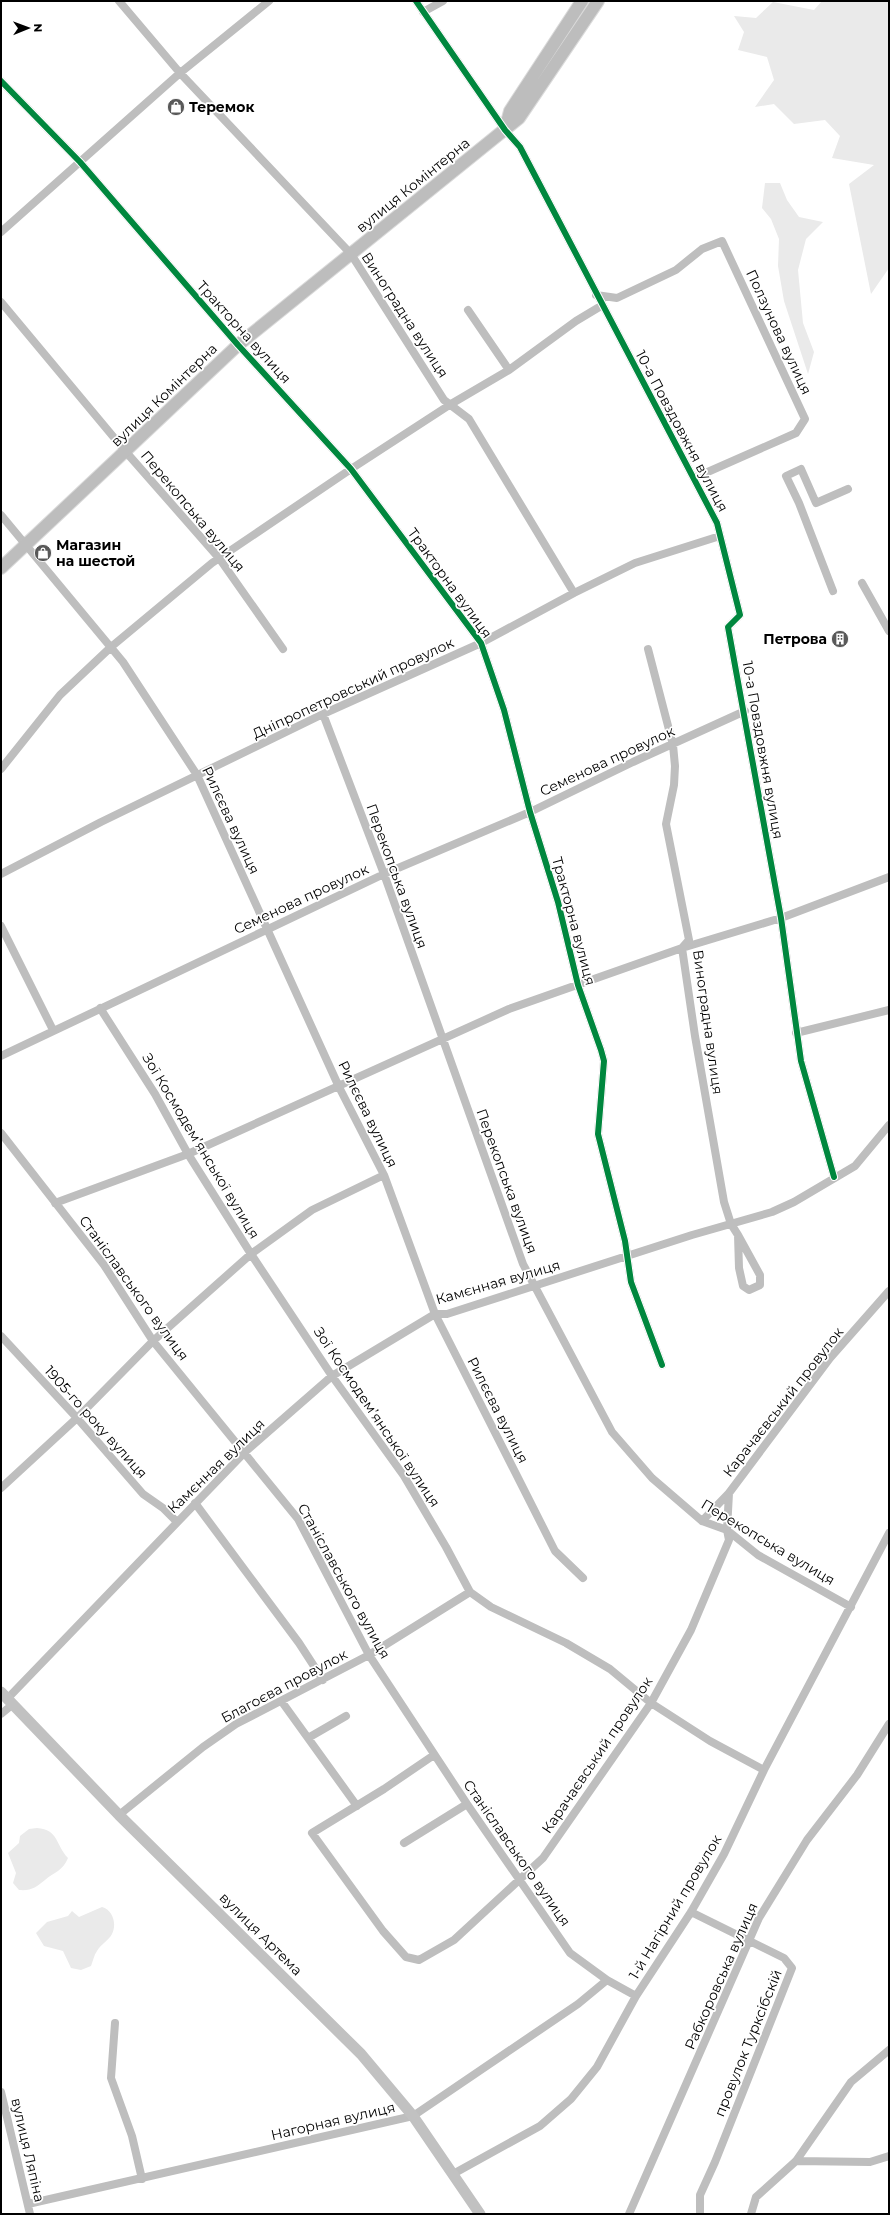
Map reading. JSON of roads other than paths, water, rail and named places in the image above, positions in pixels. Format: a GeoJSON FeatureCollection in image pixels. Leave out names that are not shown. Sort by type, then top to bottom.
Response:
{"type":"FeatureCollection","features":[{"type":"Feature","properties":{"kind":"main road"},"geometry":{"type":"LineString","coordinates":[[505,130],[510,112],[582,1]]}},
{"type":"Feature","properties":{"kind":"main road","name":"вулиця Комінтерна"},"geometry":{"type":"LineString","coordinates":[[1,568],[238,345],[519,118],[598,1]]}},
{"type":"Feature","properties":{"kind":"street","name":"Виноградна вулиця"},"geometry":{"type":"LineString","coordinates":[[119,1],[180,73],[351,254],[444,400],[469,419],[574,593]]}},
{"type":"Feature","properties":{"kind":"street","name":"10-а Повздовжня вулиця"},"geometry":{"type":"LineString","coordinates":[[416,1],[505,130],[520,147],[601,306],[694,478],[717,524],[740,615],[728,627],[745,711],[781,918],[800,1061],[834,1177]]}},
{"type":"Feature","properties":{"kind":"street"},"geometry":{"type":"LineString","coordinates":[[423,12],[443,1]]}},
{"type":"Feature","properties":{"kind":"street"},"geometry":{"type":"LineString","coordinates":[[1,232],[180,73],[266,2]]}},
{"type":"Feature","properties":{"kind":"street","name":"Тракторна вулиця"},"geometry":{"type":"LineString","coordinates":[[1,81],[80,162],[238,345],[351,469],[481,643],[504,710],[530,812],[558,902],[578,985],[604,1061],[598,1134],[628,1256],[630,1282],[662,1365]]}},
{"type":"Feature","properties":{"kind":"street","name":"Ползунова вулиця"},"geometry":{"type":"LineString","coordinates":[[596,295],[617,298],[676,270],[702,249],[722,241],[805,419],[796,433],[694,478]]}},
{"type":"Feature","properties":{"kind":"street","name":"Перекопська вулиця"},"geometry":{"type":"LineString","coordinates":[[1,302],[126,452],[219,558],[283,649]]}},
{"type":"Feature","properties":{"kind":"street"},"geometry":{"type":"LineString","coordinates":[[1,769],[60,695],[111,647],[219,558],[451,404],[509,370],[601,306]]}},
{"type":"Feature","properties":{"kind":"street"},"geometry":{"type":"LineString","coordinates":[[468,310],[509,370]]}},
{"type":"Feature","properties":{"kind":"street"},"geometry":{"type":"LineString","coordinates":[[833,592],[800,503],[786,476],[801,469],[816,503],[848,489]]}},
{"type":"Feature","properties":{"kind":"street"},"geometry":{"type":"LineString","coordinates":[[1,515],[26,544]]}},
{"type":"Feature","properties":{"kind":"street","name":"Дніпропетровський провулок"},"geometry":{"type":"LineString","coordinates":[[1,874],[197,775],[323,714],[481,643],[574,593],[635,563],[720,536]]}},
{"type":"Feature","properties":{"kind":"street","name":"Рилєєва вулиця"},"geometry":{"type":"LineString","coordinates":[[26,544],[81,614],[123,662],[197,775],[339,1087],[384,1175],[435,1314],[555,1551],[583,1578]]}},
{"type":"Feature","properties":{"kind":"street"},"geometry":{"type":"LineString","coordinates":[[862,583],[889,631]]}},
{"type":"Feature","properties":{"kind":"street","name":"Виноградна вулиця"},"geometry":{"type":"LineString","coordinates":[[648,649],[673,745],[675,766],[674,785],[666,824],[689,940],[682,948],[724,1202],[731,1224],[738,1234],[760,1275],[760,1285],[749,1290],[742,1286],[739,1268],[738,1234]]}},
{"type":"Feature","properties":{"kind":"street","name":"Семенова провулок"},"geometry":{"type":"LineString","coordinates":[[1,1056],[53,1030],[203,961],[266,928],[384,874],[444,850],[530,812],[633,762],[745,711]]}},
{"type":"Feature","properties":{"kind":"street","name":"Перекопська вулиця"},"geometry":{"type":"LineString","coordinates":[[323,714],[384,874],[524,1264],[612,1432],[652,1478],[702,1521],[727,1530],[758,1555],[851,1607]]}},
{"type":"Feature","properties":{"kind":"street"},"geometry":{"type":"LineString","coordinates":[[55,1203],[188,1154],[509,1009],[682,948],[781,918],[889,877]]}},
{"type":"Feature","properties":{"kind":"street"},"geometry":{"type":"LineString","coordinates":[[1,926],[53,1030]]}},
{"type":"Feature","properties":{"kind":"street","name":"Зої Космодем’янської вулиця"},"geometry":{"type":"LineString","coordinates":[[100,1008],[155,1094],[188,1154],[251,1254],[332,1376],[404,1476],[446,1546],[470,1592],[491,1607],[566,1643],[610,1669],[651,1703],[710,1741],[764,1770]]}},
{"type":"Feature","properties":{"kind":"street"},"geometry":{"type":"LineString","coordinates":[[796,1033],[889,1010]]}},
{"type":"Feature","properties":{"kind":"street","name":"Камєнная вулиця"},"geometry":{"type":"LineString","coordinates":[[1,1714],[7,1701],[176,1521],[245,1452],[332,1376],[435,1314],[447,1314],[772,1212],[794,1202],[834,1177],[855,1166],[889,1124]]}},
{"type":"Feature","properties":{"kind":"street","name":"Станіславського вулиця"},"geometry":{"type":"LineString","coordinates":[[1,1134],[104,1265],[153,1341],[245,1452],[298,1519],[369,1655],[467,1804],[570,1953],[607,1980],[636,1996]]}},
{"type":"Feature","properties":{"kind":"street"},"geometry":{"type":"LineString","coordinates":[[1,1488],[77,1418],[153,1341],[251,1254],[312,1210],[384,1175]]}},
{"type":"Feature","properties":{"kind":"street","name":"Карачаєвський провулок"},"geometry":{"type":"LineString","coordinates":[[702,1521],[729,1493],[830,1358],[889,1291]]}},
{"type":"Feature","properties":{"kind":"street","name":"1905-го року вулиця"},"geometry":{"type":"LineString","coordinates":[[1,1336],[77,1418],[143,1494],[163,1508],[176,1521]]}},
{"type":"Feature","properties":{"kind":"street","name":"Карачаєвський провулок"},"geometry":{"type":"LineString","coordinates":[[357,1806],[312,1833],[382,1930],[406,1957],[419,1960],[454,1940],[520,1881],[542,1858],[651,1703],[691,1630],[729,1540],[727,1530],[729,1493]]}},
{"type":"Feature","properties":{"kind":"street"},"geometry":{"type":"LineString","coordinates":[[194,1503],[222,1538],[323,1680]]}},
{"type":"Feature","properties":{"kind":"street","name":"1-й Нагірний провулок"},"geometry":{"type":"LineString","coordinates":[[453,2174],[540,2126],[571,2100],[597,2067],[636,1996],[691,1912],[724,1854],[764,1770],[889,1533]]}},
{"type":"Feature","properties":{"kind":"street","name":"Благоєва провулок"},"geometry":{"type":"LineString","coordinates":[[119,1815],[203,1747],[236,1724],[282,1702],[369,1655],[470,1592]]}},
{"type":"Feature","properties":{"kind":"street","name":"вулиця Артема"},"geometry":{"type":"LineString","coordinates":[[7,1701],[119,1815],[361,2054],[413,2116],[480,2214]]}},
{"type":"Feature","properties":{"kind":"street"},"geometry":{"type":"LineString","coordinates":[[282,1702],[357,1806],[434,1755]]}},
{"type":"Feature","properties":{"kind":"street"},"geometry":{"type":"LineString","coordinates":[[308,1738],[346,1716]]}},
{"type":"Feature","properties":{"kind":"street","name":"Рабкоровська вулиця"},"geometry":{"type":"LineString","coordinates":[[629,2214],[759,1918],[807,1840],[858,1775],[889,1724]]}},
{"type":"Feature","properties":{"kind":"street"},"geometry":{"type":"LineString","coordinates":[[404,1843],[467,1804]]}},
{"type":"Feature","properties":{"kind":"street","name":"провулок Турксібскій"},"geometry":{"type":"LineString","coordinates":[[691,1912],[784,1958],[792,1968],[715,2162],[700,2194],[700,2214]]}},
{"type":"Feature","properties":{"kind":"street","name":"Нагорная вулиця"},"geometry":{"type":"LineString","coordinates":[[28,2204],[413,2116],[578,2004],[607,1980]]}},
{"type":"Feature","properties":{"kind":"street"},"geometry":{"type":"LineString","coordinates":[[115,2023],[111,2078],[132,2136],[142,2179]]}},
{"type":"Feature","properties":{"kind":"street"},"geometry":{"type":"LineString","coordinates":[[751,2214],[756,2197],[796,2161],[851,2082],[889,2050]]}},
{"type":"Feature","properties":{"kind":"street","name":"вулиця Ляпіна"},"geometry":{"type":"LineString","coordinates":[[1,2092],[30,2214]]}},
{"type":"Feature","properties":{"kind":"street"},"geometry":{"type":"LineString","coordinates":[[796,2161],[870,2162],[889,2156]]}},
{"type":"Feature","properties":{"kind":"place","name":"Теремок"},"geometry":{"type":"Point","coordinates":[176,107]}},
{"type":"Feature","properties":{"kind":"place","name":"Магазин на шестой"},"geometry":{"type":"Point","coordinates":[43,553]}},
{"type":"Feature","properties":{"kind":"place","name":"Петрова"},"geometry":{"type":"Point","coordinates":[840,639]}}]}
